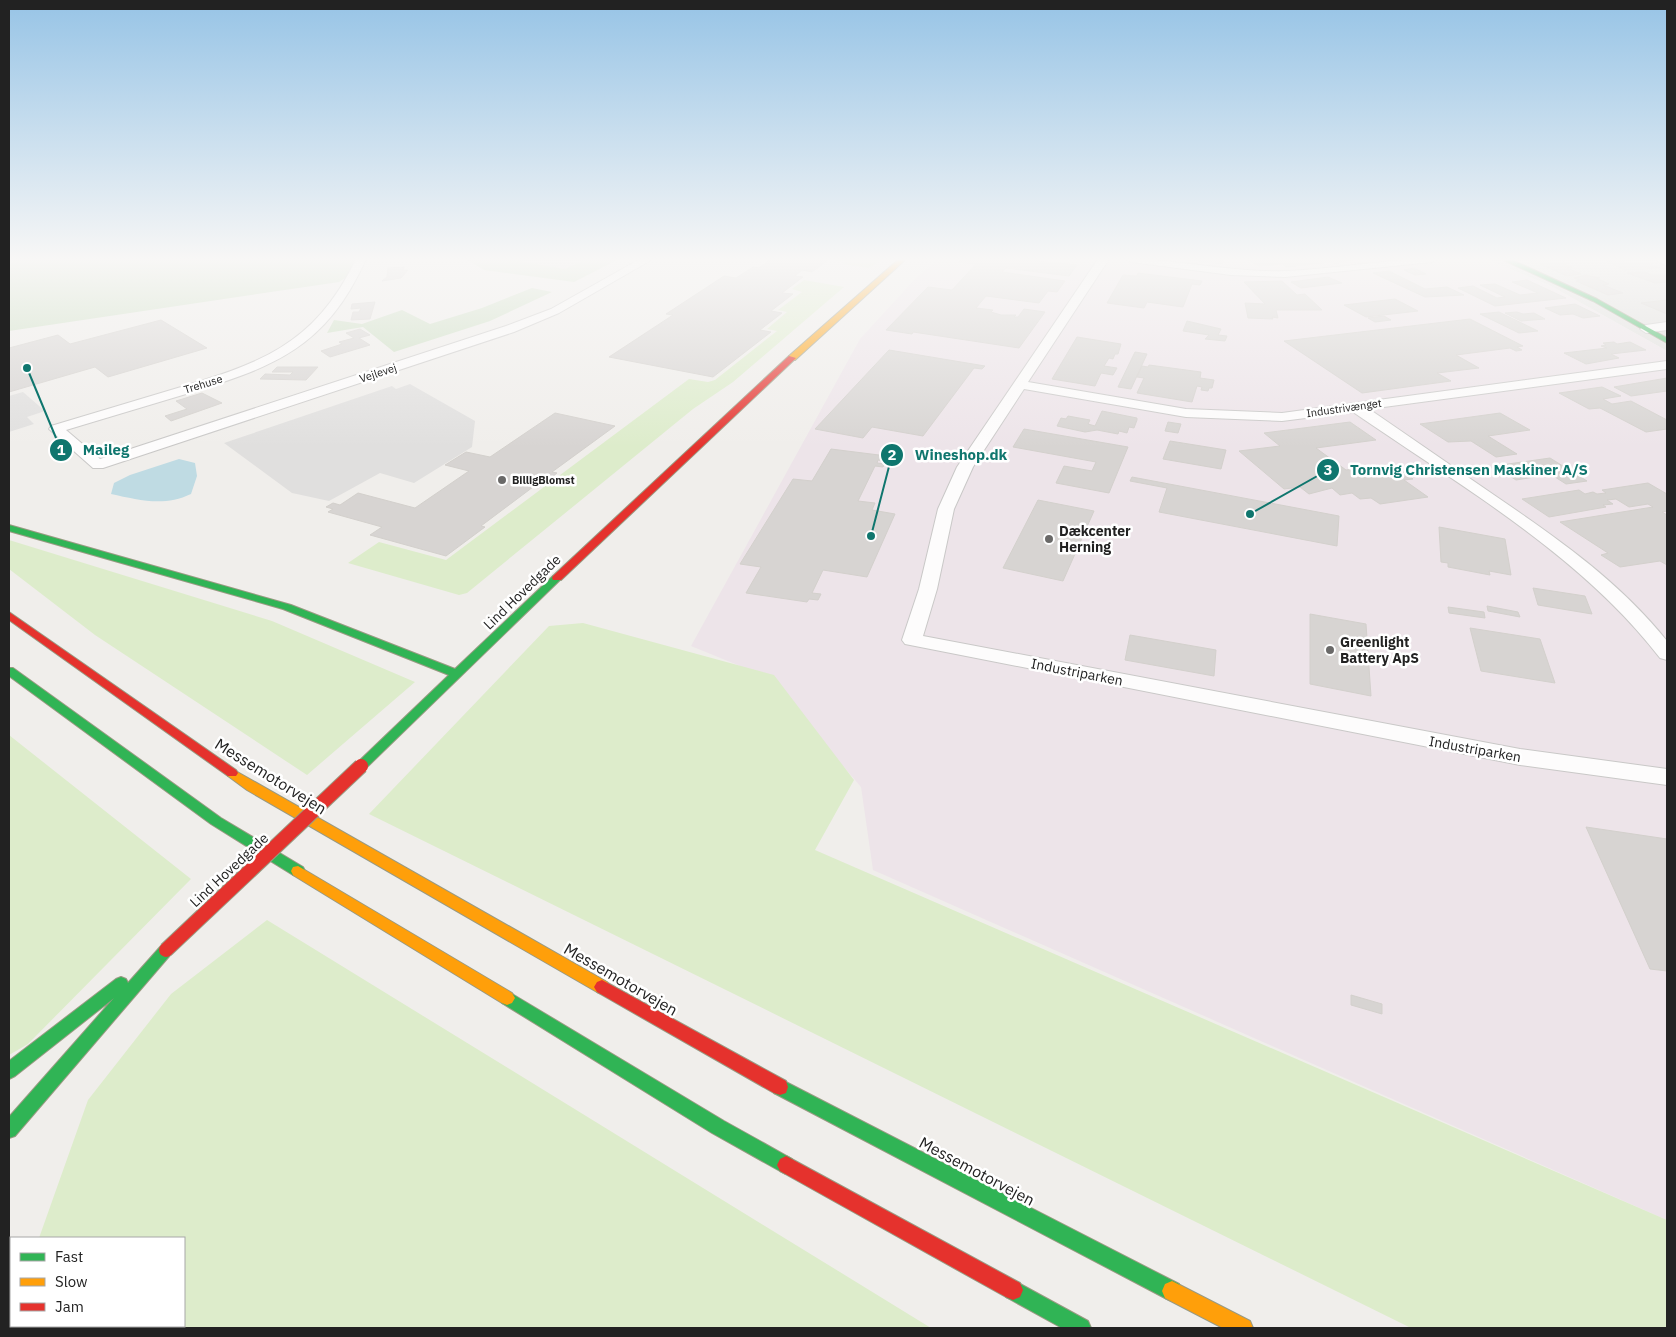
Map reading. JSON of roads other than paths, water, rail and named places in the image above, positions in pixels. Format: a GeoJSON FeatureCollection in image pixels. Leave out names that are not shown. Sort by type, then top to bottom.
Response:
{"type":"FeatureCollection","features":[{"type":"Feature","properties":{"kind":"main road","name":"Lind Hovedgade"},"geometry":{"type":"LineString","coordinates":[[9,1130],[166,950],[656,485],[833,321]]}},
{"type":"Feature","properties":{"kind":"main road"},"geometry":{"type":"LineString","coordinates":[[1632,321],[1667,341]]}},
{"type":"Feature","properties":{"kind":"main road"},"geometry":{"type":"LineString","coordinates":[[9,528],[287,607],[458,674]]}},
{"type":"Feature","properties":{"kind":"main road","name":"Messemotorvejen"},"geometry":{"type":"LineString","coordinates":[[9,615],[252,787],[751,1072],[1243,1328]]}},
{"type":"Feature","properties":{"kind":"main road"},"geometry":{"type":"LineString","coordinates":[[9,671],[233,831],[718,1128],[1081,1328]]}},
{"type":"Feature","properties":{"kind":"main road","name":"Lind Hovedgade"},"geometry":{"type":"LineString","coordinates":[[9,1071],[166,950]]}},
{"type":"Feature","properties":{"kind":"street","name":"Trehuse"},"geometry":{"type":"LineString","coordinates":[[98,465],[56,430],[236,374],[286,352],[306,338],[323,321]]}},
{"type":"Feature","properties":{"kind":"street","name":"Vejlevej"},"geometry":{"type":"LineString","coordinates":[[98,465],[529,321]]}},
{"type":"Feature","properties":{"kind":"street","name":"Industriparken"},"geometry":{"type":"LineString","coordinates":[[1063,321],[965,467],[946,508],[928,589],[912,640],[1511,756],[1667,777]]}},
{"type":"Feature","properties":{"kind":"street"},"geometry":{"type":"LineString","coordinates":[[1646,329],[1667,326]]}},
{"type":"Feature","properties":{"kind":"street","name":"Industrivænget"},"geometry":{"type":"LineString","coordinates":[[1022,385],[1186,413],[1282,417],[1667,366]]}},
{"type":"Feature","properties":{"kind":"street"},"geometry":{"type":"LineString","coordinates":[[1356,407],[1567,553],[1606,585],[1650,631],[1667,654]]}},
{"type":"Feature","properties":{"kind":"water"},"geometry":{"type":"Polygon","coordinates":[[[179,459],[195,463],[197,476],[191,494],[171,500],[151,501],[111,494],[114,483],[130,475],[179,459]]]}},
{"type":"Feature","properties":{"kind":"place","name":"Maileg"},"geometry":{"type":"Point","coordinates":[27,368]}},
{"type":"Feature","properties":{"kind":"place","name":"BilligBlomst"},"geometry":{"type":"Point","coordinates":[502,480]}},
{"type":"Feature","properties":{"kind":"place","name":"Tornvig Christensen Maskiner A/S"},"geometry":{"type":"Point","coordinates":[1250,514]}},
{"type":"Feature","properties":{"kind":"place","name":"Wineshop.dk"},"geometry":{"type":"Point","coordinates":[871,536]}},
{"type":"Feature","properties":{"kind":"place","name":"Dækcenter Herning"},"geometry":{"type":"Point","coordinates":[1049,539]}},
{"type":"Feature","properties":{"kind":"place","name":"Greenlight Battery ApS"},"geometry":{"type":"Point","coordinates":[1330,650]}}]}
